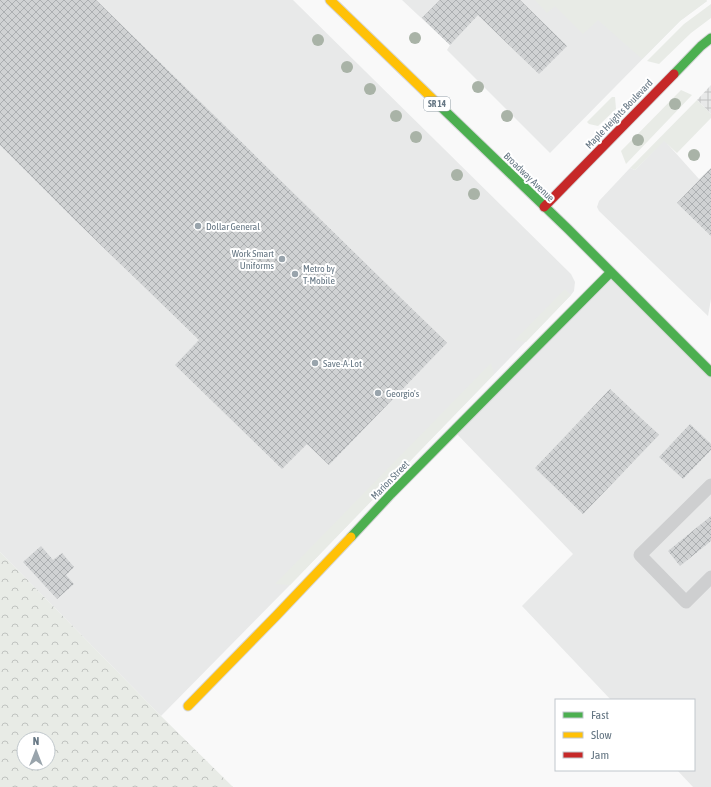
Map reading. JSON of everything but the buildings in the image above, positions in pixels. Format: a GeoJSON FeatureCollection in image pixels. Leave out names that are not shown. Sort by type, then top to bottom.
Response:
{"type":"FeatureCollection","features":[{"type":"Feature","properties":{"kind":"street","name":"Broadway Avenue"},"geometry":{"type":"LineString","coordinates":[[330,0],[568,229],[711,372]]}},
{"type":"Feature","properties":{"kind":"street","name":"Maple Heights Boulevard"},"geometry":{"type":"LineString","coordinates":[[544,207],[701,46],[711,38]]}},
{"type":"Feature","properties":{"kind":"street","name":"Marion Street"},"geometry":{"type":"LineString","coordinates":[[188,706],[276,616],[391,494],[611,272]]}},
{"type":"Feature","properties":{"kind":"lane"},"geometry":{"type":"LineString","coordinates":[[711,485],[640,555],[686,602],[711,577]]}},
{"type":"Feature","properties":{"kind":"shaded area"},"geometry":{"type":"Polygon","coordinates":[[[0,0],[293,0],[571,274],[575,282],[574,291],[571,295],[161,716],[0,552],[0,0]]]}},
{"type":"Feature","properties":{"kind":"shaded area"},"geometry":{"type":"Polygon","coordinates":[[[402,0],[707,1],[680,21],[550,153],[447,50],[450,45],[402,0]]]}},
{"type":"Feature","properties":{"kind":"shaded area"},"geometry":{"type":"Polygon","coordinates":[[[711,85],[711,114],[697,100],[711,85]]]}},
{"type":"Feature","properties":{"kind":"shaded area"},"geometry":{"type":"Polygon","coordinates":[[[664,140],[699,179],[711,168],[711,299],[708,316],[599,211],[597,207],[599,201],[630,168],[635,170],[664,140]]]}},
{"type":"Feature","properties":{"kind":"shaded area"},"geometry":{"type":"Polygon","coordinates":[[[611,272],[711,371],[711,787],[693,787],[678,771],[695,771],[695,699],[610,699],[522,606],[573,554],[454,431],[611,272]]]}},
{"type":"Feature","properties":{"kind":"green space"},"geometry":{"type":"Polygon","coordinates":[[[535,0],[707,1],[680,21],[642,59],[598,20],[583,34],[555,6],[547,13],[535,0]]]}},
{"type":"Feature","properties":{"kind":"green space"},"geometry":{"type":"Polygon","coordinates":[[[711,4],[711,18],[691,33],[659,64],[647,61],[684,24],[711,4]]]}},
{"type":"Feature","properties":{"kind":"green space"},"geometry":{"type":"Polygon","coordinates":[[[681,90],[692,95],[626,164],[621,151],[681,90]]]}},
{"type":"Feature","properties":{"kind":"green space"},"geometry":{"type":"Polygon","coordinates":[[[612,97],[615,97],[616,109],[598,126],[589,124],[587,122],[612,97]]]}},
{"type":"Feature","properties":{"kind":"green space"},"geometry":{"type":"Polygon","coordinates":[[[697,100],[711,114],[711,118],[677,153],[664,141],[635,170],[630,168],[697,100]]]}},
{"type":"Feature","properties":{"kind":"green space"},"geometry":{"type":"Polygon","coordinates":[[[565,289],[571,295],[526,342],[515,340],[565,289]]]}},
{"type":"Feature","properties":{"kind":"green space"},"geometry":{"type":"Polygon","coordinates":[[[491,363],[494,374],[290,585],[275,584],[491,363]]]}},
{"type":"Feature","properties":{"kind":"green space"},"geometry":{"type":"Polygon","coordinates":[[[0,552],[161,716],[233,787],[0,787],[0,552]]]}},
{"type":"Feature","properties":{"kind":"traffic: fast"},"geometry":{"type":"LineString","coordinates":[[674,74],[701,46],[711,38]]}},
{"type":"Feature","properties":{"kind":"traffic: fast"},"geometry":{"type":"LineString","coordinates":[[440,106],[568,229],[711,372]]}},
{"type":"Feature","properties":{"kind":"traffic: fast"},"geometry":{"type":"LineString","coordinates":[[351,537],[391,494],[611,272]]}},
{"type":"Feature","properties":{"kind":"traffic: slow"},"geometry":{"type":"LineString","coordinates":[[330,0],[440,106]]}},
{"type":"Feature","properties":{"kind":"traffic: slow"},"geometry":{"type":"LineString","coordinates":[[188,706],[351,537]]}},
{"type":"Feature","properties":{"kind":"traffic: jam"},"geometry":{"type":"LineString","coordinates":[[544,207],[674,74]]}},
{"type":"Feature","properties":{"kind":"place","name":"Dollar General"},"geometry":{"type":"Point","coordinates":[198,226]}},
{"type":"Feature","properties":{"kind":"place","name":"Work Smart Uniforms"},"geometry":{"type":"Point","coordinates":[282,259]}},
{"type":"Feature","properties":{"kind":"place","name":"Metro by T-Mobile"},"geometry":{"type":"Point","coordinates":[295,274]}},
{"type":"Feature","properties":{"kind":"place","name":"Save-A-Lot"},"geometry":{"type":"Point","coordinates":[315,363]}},
{"type":"Feature","properties":{"kind":"place","name":"Georgio's"},"geometry":{"type":"Point","coordinates":[378,393]}}]}
